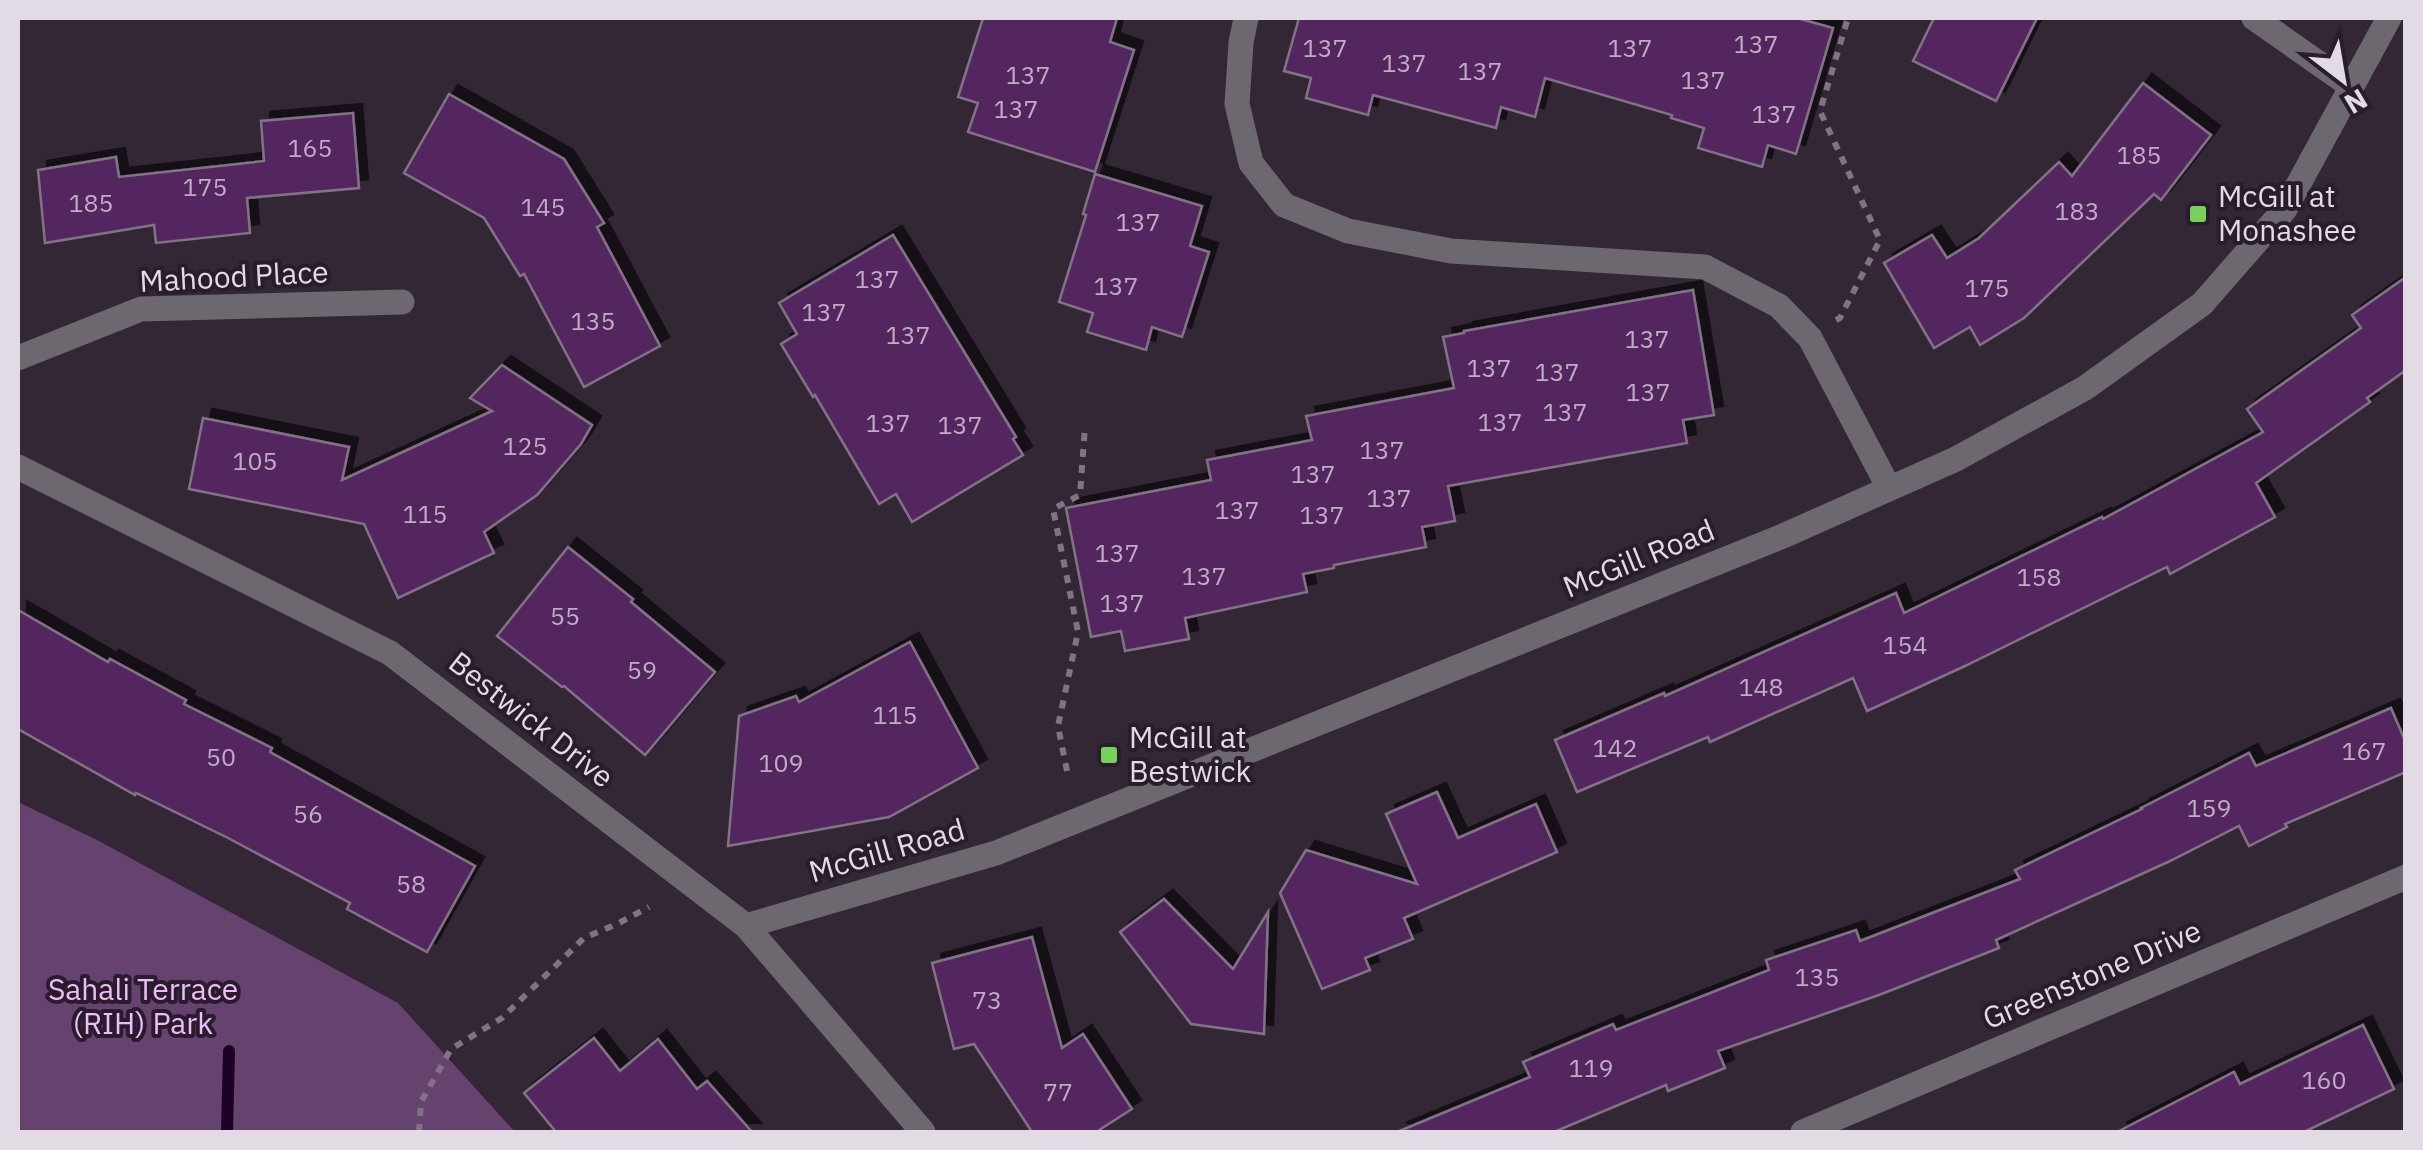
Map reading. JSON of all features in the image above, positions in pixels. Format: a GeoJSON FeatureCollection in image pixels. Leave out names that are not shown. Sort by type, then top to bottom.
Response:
{"type":"FeatureCollection","features":[{"type":"Feature","properties":{"kind":"street"},"geometry":{"type":"LineString","coordinates":[[1246,18],[1238,104],[1251,162],[1284,205],[1348,231],[1451,251],[1705,268],[1779,306],[1810,338],[1889,488]]}},
{"type":"Feature","properties":{"kind":"street"},"geometry":{"type":"LineString","coordinates":[[2254,18],[2351,86]]}},
{"type":"Feature","properties":{"kind":"street","name":"McGill Road"},"geometry":{"type":"LineString","coordinates":[[746,926],[996,853],[1765,544],[1956,459],[2085,388],[2202,304],[2284,208],[2389,18]]}},
{"type":"Feature","properties":{"kind":"street","name":"Mahood Place"},"geometry":{"type":"LineString","coordinates":[[18,358],[142,310],[402,302]]}},
{"type":"Feature","properties":{"kind":"street","name":"Bestwick Drive"},"geometry":{"type":"LineString","coordinates":[[18,467],[390,653],[746,926],[923,1132]]}},
{"type":"Feature","properties":{"kind":"street","name":"Greenstone Drive"},"geometry":{"type":"LineString","coordinates":[[1803,1132],[2406,877]]}},
{"type":"Feature","properties":{"kind":"path"},"geometry":{"type":"LineString","coordinates":[[1840,318],[1880,240],[1820,111],[1848,18]]}},
{"type":"Feature","properties":{"kind":"path"},"geometry":{"type":"LineString","coordinates":[[1067,771],[1058,726],[1078,632],[1053,509],[1080,495],[1085,426]]}},
{"type":"Feature","properties":{"kind":"path"},"geometry":{"type":"LineString","coordinates":[[419,1132],[421,1102],[451,1049],[502,1018],[584,938],[649,907]]}},
{"type":"Feature","properties":{"kind":"green space","name":"Sahali Terrace (RIH) Park"},"geometry":{"type":"Polygon","coordinates":[[[18,802],[97,840],[398,1003],[515,1132],[18,1132],[18,802]]]}},
{"type":"Feature","properties":{"kind":"building"},"geometry":{"type":"Polygon","coordinates":[[[983,18],[1117,18],[1110,42],[1134,50],[1095,172],[968,132],[978,103],[958,97],[983,18]]]}},
{"type":"Feature","properties":{"kind":"building"},"geometry":{"type":"Polygon","coordinates":[[[1299,18],[1797,18],[1833,28],[1796,154],[1768,145],[1762,167],[1698,148],[1704,128],[1545,78],[1535,117],[1501,107],[1496,128],[1373,95],[1368,115],[1306,98],[1311,78],[1284,71],[1299,18]]]}},
{"type":"Feature","properties":{"kind":"building"},"geometry":{"type":"Polygon","coordinates":[[[1934,18],[2037,18],[1996,101],[1913,61],[1934,18]]]}},
{"type":"Feature","properties":{"kind":"building"},"geometry":{"type":"Polygon","coordinates":[[[2143,83],[2211,135],[2161,200],[2154,194],[2024,318],[1980,345],[1970,327],[1934,348],[1884,263],[1932,235],[1947,258],[1979,238],[2059,162],[2072,176],[2143,83]]]}},
{"type":"Feature","properties":{"kind":"building"},"geometry":{"type":"Polygon","coordinates":[[[449,94],[564,159],[604,223],[597,227],[660,346],[584,387],[524,274],[520,276],[484,218],[404,173],[449,94]]]}},
{"type":"Feature","properties":{"kind":"building"},"geometry":{"type":"Polygon","coordinates":[[[353,113],[359,188],[247,198],[250,233],[156,243],[154,225],[45,243],[38,170],[116,157],[119,177],[264,161],[261,121],[353,113]]]}},
{"type":"Feature","properties":{"kind":"building"},"geometry":{"type":"Polygon","coordinates":[[[1095,174],[1202,206],[1190,246],[1209,252],[1182,337],[1152,327],[1146,350],[1087,332],[1093,313],[1059,302],[1095,174]]]}},
{"type":"Feature","properties":{"kind":"building"},"geometry":{"type":"Polygon","coordinates":[[[893,235],[1016,437],[1013,439],[1023,455],[912,522],[896,494],[879,504],[781,344],[797,334],[779,303],[893,235]]]}},
{"type":"Feature","properties":{"kind":"building"},"geometry":{"type":"Polygon","coordinates":[[[2406,277],[2406,370],[2367,398],[2370,402],[2256,483],[2275,517],[2170,574],[2167,567],[1867,711],[1853,678],[1710,742],[1708,737],[1577,792],[1555,740],[1664,693],[1665,696],[1896,593],[1904,613],[2103,519],[2263,432],[2247,409],[2361,328],[2352,315],[2406,277]]]}},
{"type":"Feature","properties":{"kind":"building"},"geometry":{"type":"Polygon","coordinates":[[[1693,290],[1714,415],[1683,420],[1687,443],[1448,486],[1455,521],[1422,527],[1426,547],[1303,574],[1307,592],[1185,618],[1189,639],[1125,651],[1121,631],[1091,637],[1066,508],[1211,480],[1207,460],[1312,440],[1306,416],[1454,388],[1443,337],[1693,290]]]}},
{"type":"Feature","properties":{"kind":"building"},"geometry":{"type":"Polygon","coordinates":[[[502,365],[592,425],[581,444],[537,495],[484,532],[494,553],[398,598],[364,524],[189,489],[203,418],[349,447],[342,480],[492,411],[470,398],[502,365]]]}},
{"type":"Feature","properties":{"kind":"building"},"geometry":{"type":"Polygon","coordinates":[[[568,547],[715,672],[645,755],[564,686],[497,636],[568,547]]]}},
{"type":"Feature","properties":{"kind":"building"},"geometry":{"type":"Polygon","coordinates":[[[18,610],[108,662],[110,659],[186,700],[184,704],[272,748],[270,752],[475,866],[427,952],[347,909],[350,903],[228,838],[135,795],[18,729],[18,610]]]}},
{"type":"Feature","properties":{"kind":"building"},"geometry":{"type":"Polygon","coordinates":[[[910,642],[978,768],[889,817],[728,846],[739,716],[796,696],[799,702],[910,642]]]}},
{"type":"Feature","properties":{"kind":"building"},"geometry":{"type":"Polygon","coordinates":[[[2391,708],[2406,743],[2406,772],[2285,824],[2287,827],[2249,846],[2239,826],[1996,940],[1999,948],[1718,1051],[1725,1068],[1668,1091],[1666,1085],[1554,1132],[1397,1132],[1530,1077],[1523,1062],[1613,1024],[1616,1030],[1769,970],[1766,960],[1856,930],[1860,941],[2020,879],[2015,870],[2249,753],[2256,766],[2391,708]]]}},
{"type":"Feature","properties":{"kind":"building"},"geometry":{"type":"Polygon","coordinates":[[[1437,792],[1458,838],[1536,804],[1557,852],[1404,918],[1413,939],[1365,958],[1370,970],[1322,989],[1280,893],[1306,850],[1417,884],[1386,814],[1437,792]]]}},
{"type":"Feature","properties":{"kind":"building"},"geometry":{"type":"Polygon","coordinates":[[[1164,899],[1233,969],[1268,912],[1264,1034],[1191,1024],[1120,932],[1164,899]]]}},
{"type":"Feature","properties":{"kind":"building"},"geometry":{"type":"Polygon","coordinates":[[[1032,937],[1062,1048],[1083,1034],[1132,1109],[1096,1132],[1032,1132],[974,1044],[954,1049],[932,963],[1032,937]]]}},
{"type":"Feature","properties":{"kind":"building"},"geometry":{"type":"Polygon","coordinates":[[[2363,1025],[2394,1089],[2304,1132],[2117,1132],[2234,1072],[2240,1084],[2363,1025]]]}},
{"type":"Feature","properties":{"kind":"building"},"geometry":{"type":"Polygon","coordinates":[[[594,1038],[620,1071],[658,1039],[697,1089],[707,1081],[752,1132],[556,1132],[524,1093],[594,1038]]]}},
{"type":"Feature","properties":{"kind":"waterway"},"geometry":{"type":"LineString","coordinates":[[227,1132],[229,1051]]}},
{"type":"Feature","properties":{"kind":"place","name":"McGill at Monashee"},"geometry":{"type":"Point","coordinates":[2198,214]}},
{"type":"Feature","properties":{"kind":"place","name":"McGill at Bestwick"},"geometry":{"type":"Point","coordinates":[1109,755]}}]}
